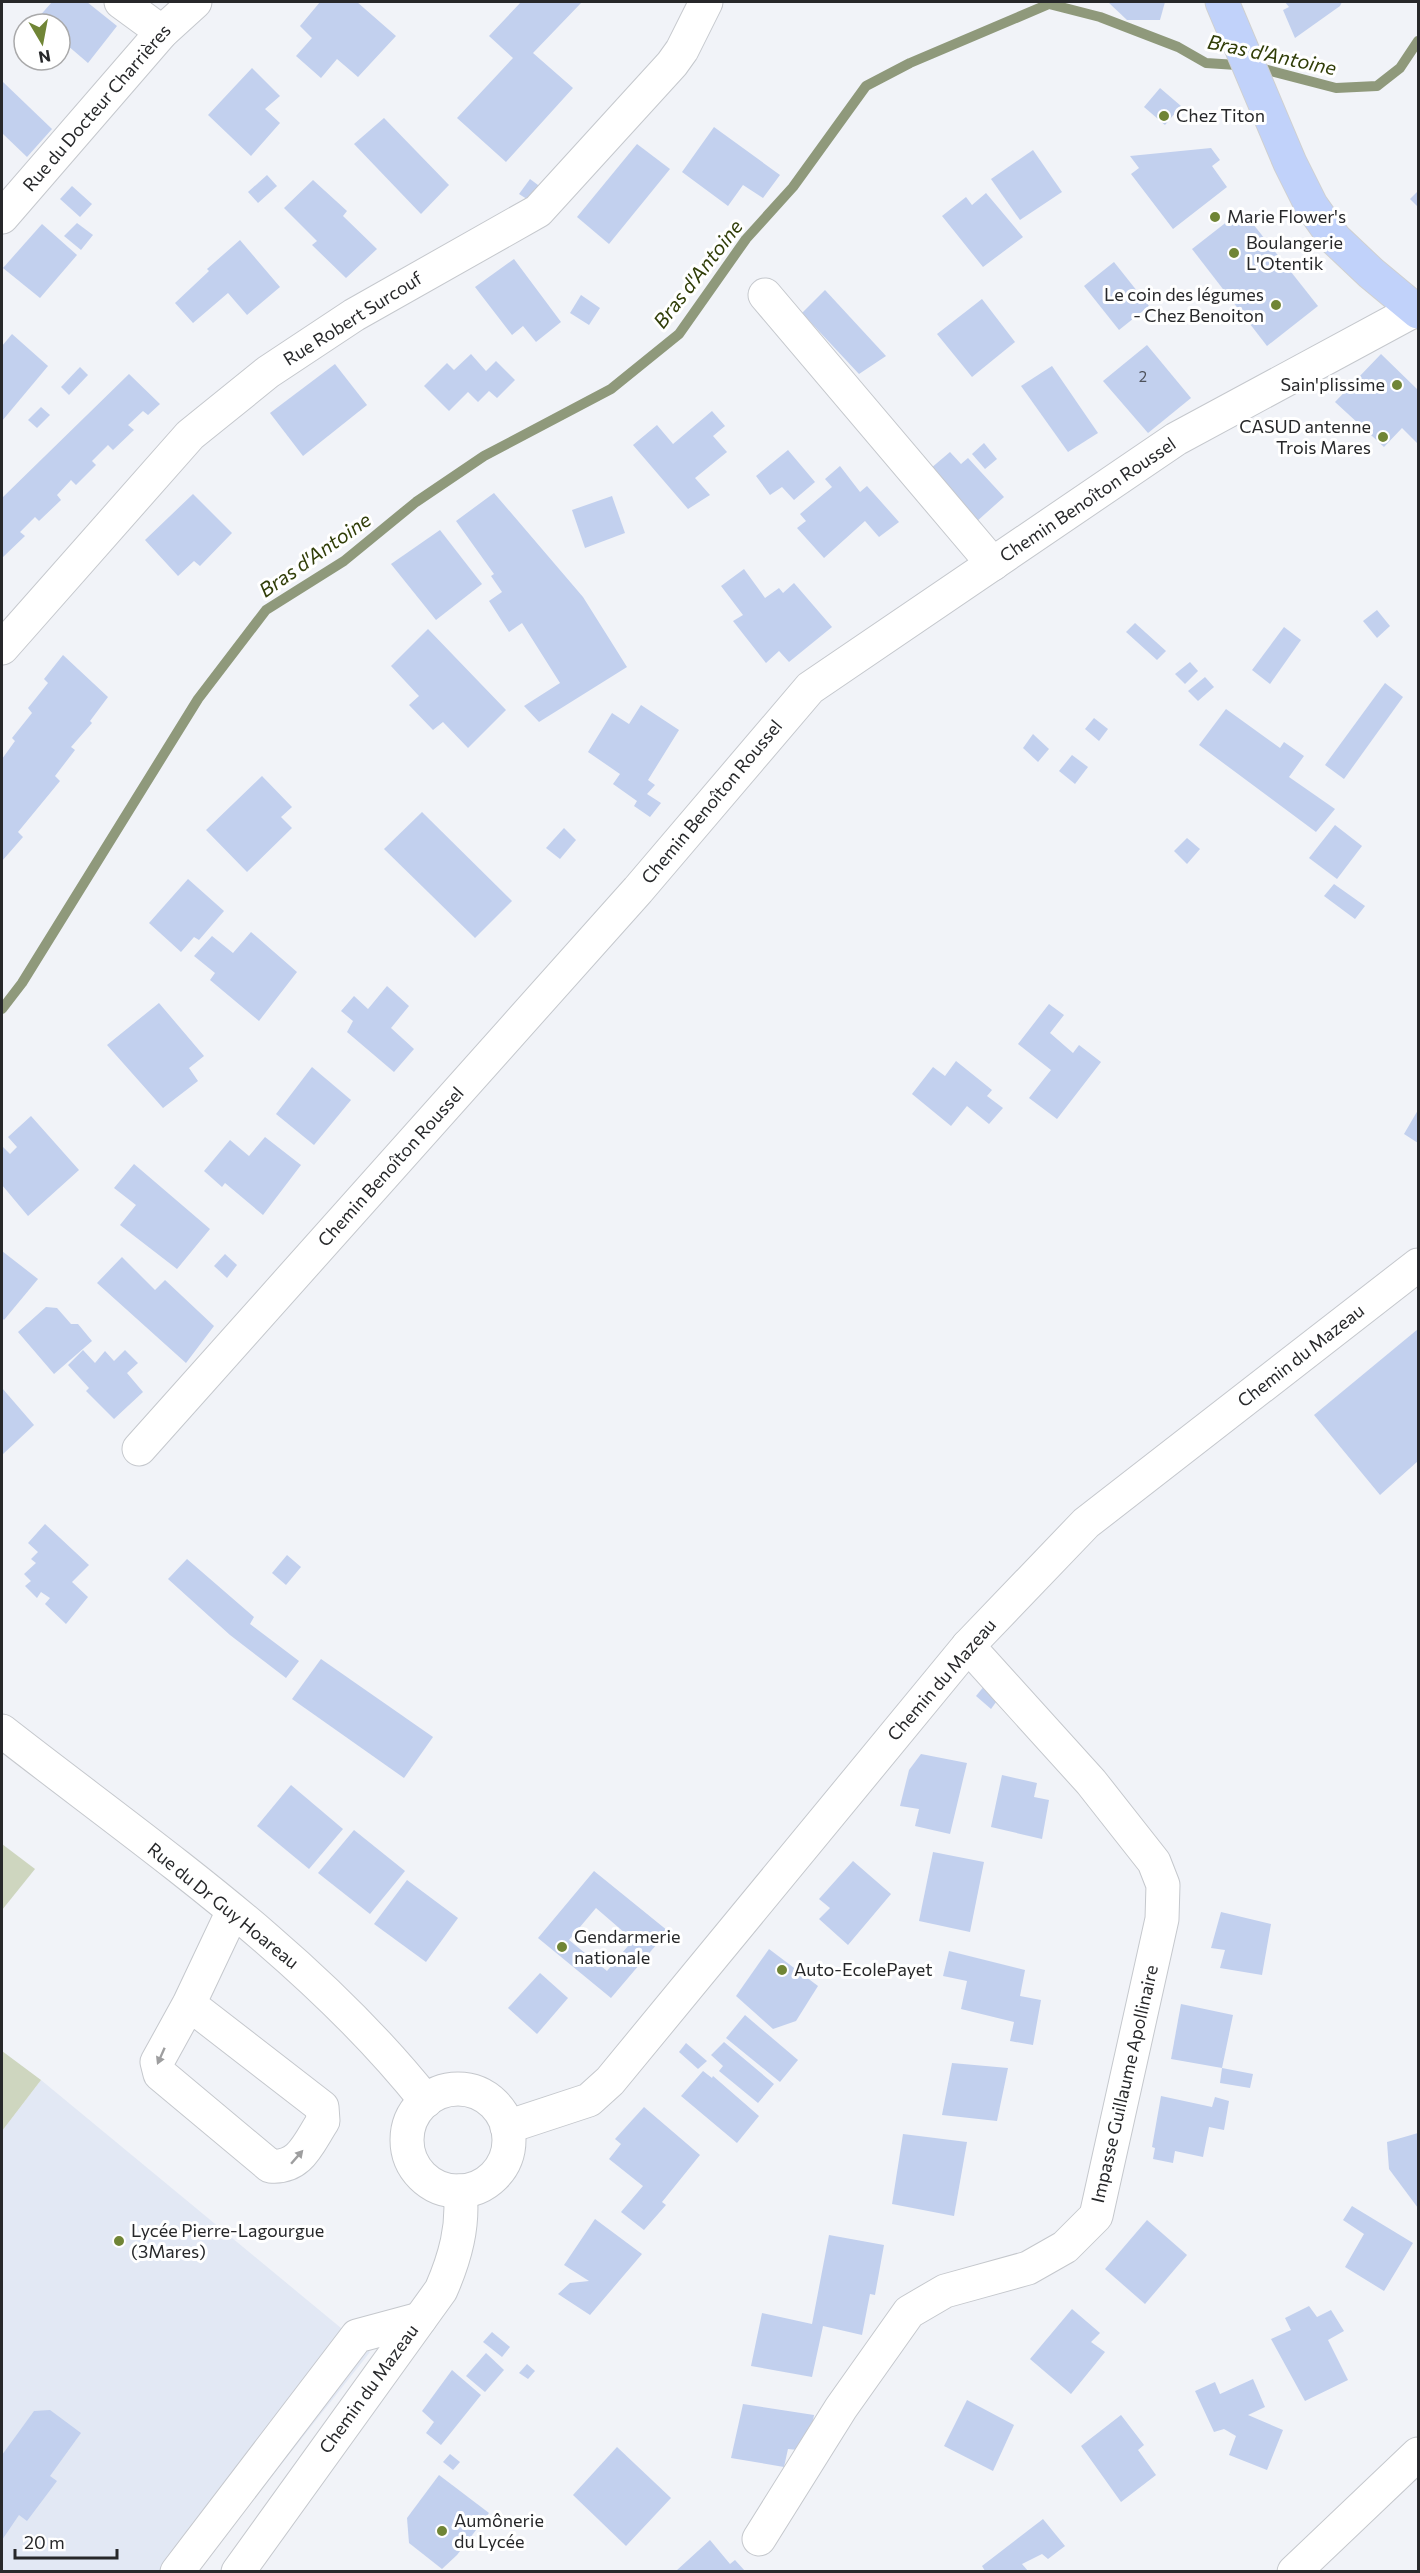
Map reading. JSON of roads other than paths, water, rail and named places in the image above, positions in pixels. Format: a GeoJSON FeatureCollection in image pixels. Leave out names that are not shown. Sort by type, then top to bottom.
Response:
{"type":"FeatureCollection","features":[{"type":"Feature","properties":{"kind":"main road"},"geometry":{"type":"LineString","coordinates":[[1222,2],[1262,98],[1311,205],[1335,239],[1417,311]]}},
{"type":"Feature","properties":{"kind":"street"},"geometry":{"type":"LineString","coordinates":[[121,2],[162,32]]}},
{"type":"Feature","properties":{"kind":"street","name":"Rue du Docteur Charrières"},"geometry":{"type":"LineString","coordinates":[[2,217],[162,32],[195,2]]}},
{"type":"Feature","properties":{"kind":"street","name":"Rue Robert Surcouf"},"geometry":{"type":"LineString","coordinates":[[2,648],[190,435],[268,372],[354,315],[538,211],[672,64],[682,50],[706,2]]}},
{"type":"Feature","properties":{"kind":"street"},"geometry":{"type":"LineString","coordinates":[[765,295],[993,564]]}},
{"type":"Feature","properties":{"kind":"street","name":"Chemin Benoîton Roussel"},"geometry":{"type":"LineString","coordinates":[[139,1449],[638,890],[810,688],[1176,439],[1417,311]]}},
{"type":"Feature","properties":{"kind":"street","name":"Chemin du Mazeau"},"geometry":{"type":"LineString","coordinates":[[507,2127],[589,2100],[609,2080],[968,1646],[1086,1523],[1419,1265]]}},
{"type":"Feature","properties":{"kind":"street","name":"Impasse Guillaume Apollinaire"},"geometry":{"type":"LineString","coordinates":[[759,2539],[841,2408],[909,2312],[945,2290],[1028,2268],[1065,2247],[1096,2216],[1162,1919],[1163,1885],[1154,1862],[1091,1782],[968,1646]]}},
{"type":"Feature","properties":{"kind":"street","name":"Rue du Dr Guy Hoareau"},"geometry":{"type":"LineString","coordinates":[[2,1731],[233,1911],[310,1977],[400,2069],[426,2101]]}},
{"type":"Feature","properties":{"kind":"street"},"geometry":{"type":"LineString","coordinates":[[189,2004],[322,2107],[323,2121],[293,2164],[281,2167],[270,2166],[160,2074],[156,2062],[189,2004],[233,1911]]}},
{"type":"Feature","properties":{"kind":"street"},"geometry":{"type":"LineString","coordinates":[[466,2090],[481,2094],[493,2102],[502,2114],[507,2127],[509,2142],[506,2157],[499,2170],[489,2181],[475,2188],[460,2191],[443,2189],[428,2181],[417,2170],[410,2158],[407,2132],[417,2110],[438,2093],[466,2090]]}},
{"type":"Feature","properties":{"kind":"street","name":"Chemin du Mazeau"},"geometry":{"type":"LineString","coordinates":[[238,2571],[441,2290],[455,2258],[462,2207],[460,2191]]}},
{"type":"Feature","properties":{"kind":"street"},"geometry":{"type":"LineString","coordinates":[[177,2571],[357,2336],[420,2319]]}},
{"type":"Feature","properties":{"kind":"street"},"geometry":{"type":"LineString","coordinates":[[1294,2571],[1419,2454]]}},
{"type":"Feature","properties":{"kind":"waterway","name":"Bras d'Antoine"},"geometry":{"type":"LineString","coordinates":[[2,1009],[22,983],[198,699],[266,610],[344,561],[416,502],[484,456],[611,389],[679,334],[746,239],[793,187],[866,86],[910,63],[1049,4],[1100,17],[1178,47],[1206,63],[1252,66],[1336,88],[1377,86],[1400,68],[1418,41]]}},
{"type":"Feature","properties":{"kind":"place","name":"Chez Titon"},"geometry":{"type":"Point","coordinates":[1164,116]}},
{"type":"Feature","properties":{"kind":"place","name":"Marie Flower's"},"geometry":{"type":"Point","coordinates":[1215,217]}},
{"type":"Feature","properties":{"kind":"place","name":"Boulangerie L'Otentik"},"geometry":{"type":"Point","coordinates":[1234,253]}},
{"type":"Feature","properties":{"kind":"place","name":"Le coin des légumes - Chez Benoiton"},"geometry":{"type":"Point","coordinates":[1276,305]}},
{"type":"Feature","properties":{"kind":"place","name":"Sain'plissime"},"geometry":{"type":"Point","coordinates":[1397,385]}},
{"type":"Feature","properties":{"kind":"place","name":"CASUD antenne Trois Mares"},"geometry":{"type":"Point","coordinates":[1383,437]}},
{"type":"Feature","properties":{"kind":"place","name":"Gendarmerie nationale"},"geometry":{"type":"Point","coordinates":[562,1947]}},
{"type":"Feature","properties":{"kind":"place","name":"Auto-EcolePayet"},"geometry":{"type":"Point","coordinates":[782,1970]}},
{"type":"Feature","properties":{"kind":"place","name":"Lycée Pierre-Lagourgue (3Mares)"},"geometry":{"type":"Point","coordinates":[119,2241]}},
{"type":"Feature","properties":{"kind":"place","name":"Aumônerie du Lycée"},"geometry":{"type":"Point","coordinates":[442,2531]}}]}
